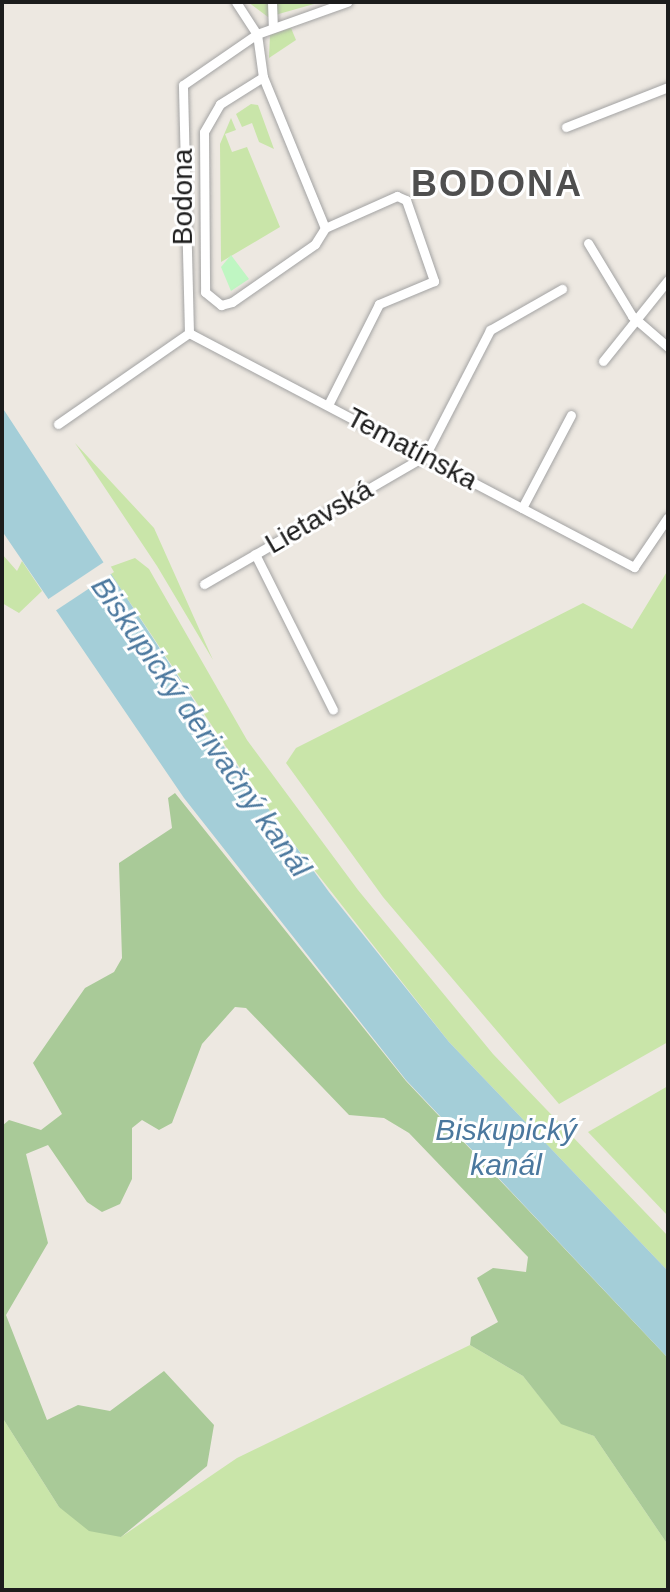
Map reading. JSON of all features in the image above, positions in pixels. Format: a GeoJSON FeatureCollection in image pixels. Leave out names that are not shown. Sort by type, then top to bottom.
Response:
{"type":"FeatureCollection","features":[{"type":"Feature","properties":{"kind":"street"},"geometry":{"type":"LineString","coordinates":[[236,2],[257,34],[263,77],[325,228]]}},
{"type":"Feature","properties":{"kind":"street"},"geometry":{"type":"LineString","coordinates":[[272,2],[273,27]]}},
{"type":"Feature","properties":{"kind":"street","name":"Bodona"},"geometry":{"type":"LineString","coordinates":[[189,333],[183,85],[257,34],[347,2]]}},
{"type":"Feature","properties":{"kind":"street"},"geometry":{"type":"LineString","coordinates":[[263,77],[220,104],[204,132],[205,292],[221,305],[315,244],[325,228],[397,196],[406,200],[434,281],[379,304],[328,405]]}},
{"type":"Feature","properties":{"kind":"street"},"geometry":{"type":"LineString","coordinates":[[566,127],[668,87]]}},
{"type":"Feature","properties":{"kind":"street"},"geometry":{"type":"LineString","coordinates":[[184,222],[203,221]]}},
{"type":"Feature","properties":{"kind":"street"},"geometry":{"type":"LineString","coordinates":[[588,243],[632,316],[668,347]]}},
{"type":"Feature","properties":{"kind":"street"},"geometry":{"type":"LineString","coordinates":[[603,361],[632,316],[668,280]]}},
{"type":"Feature","properties":{"kind":"street"},"geometry":{"type":"LineString","coordinates":[[425,456],[490,330],[562,289]]}},
{"type":"Feature","properties":{"kind":"street"},"geometry":{"type":"LineString","coordinates":[[58,424],[189,333]]}},
{"type":"Feature","properties":{"kind":"street","name":"Tematínska"},"geometry":{"type":"LineString","coordinates":[[189,333],[634,567],[668,517]]}},
{"type":"Feature","properties":{"kind":"street"},"geometry":{"type":"LineString","coordinates":[[522,508],[571,415]]}},
{"type":"Feature","properties":{"kind":"street","name":"Lietavská"},"geometry":{"type":"LineString","coordinates":[[204,584],[425,456]]}},
{"type":"Feature","properties":{"kind":"street","name":"Lietavská"},"geometry":{"type":"LineString","coordinates":[[255,554],[333,710]]}},
{"type":"Feature","properties":{"kind":"green space"},"geometry":{"type":"Polygon","coordinates":[[[248,2],[321,2],[268,17],[248,2]]]}},
{"type":"Feature","properties":{"kind":"green space"},"geometry":{"type":"Polygon","coordinates":[[[291,28],[296,40],[269,58],[270,35],[291,28]]]}},
{"type":"Feature","properties":{"kind":"green space"},"geometry":{"type":"Polygon","coordinates":[[[251,104],[258,105],[274,149],[259,142],[252,123],[242,127],[236,114],[251,104]]]}},
{"type":"Feature","properties":{"kind":"green space"},"geometry":{"type":"Polygon","coordinates":[[[231,118],[236,130],[225,134],[232,152],[247,147],[280,227],[221,262],[220,144],[231,118]]]}},
{"type":"Feature","properties":{"kind":"green space"},"geometry":{"type":"Polygon","coordinates":[[[231,255],[249,279],[231,291],[221,267],[231,255]]]}},
{"type":"Feature","properties":{"kind":"green space"},"geometry":{"type":"Polygon","coordinates":[[[75,443],[154,528],[213,660],[157,566],[75,443]]]}},
{"type":"Feature","properties":{"kind":"green space"},"geometry":{"type":"Polygon","coordinates":[[[2,554],[17,571],[22,561],[42,591],[19,613],[2,603],[2,554]]]}},
{"type":"Feature","properties":{"kind":"green space"},"geometry":{"type":"Polygon","coordinates":[[[135,558],[149,569],[247,740],[358,890],[493,1054],[668,1236],[668,1271],[449,1042],[272,816],[107,568],[135,558]]]}},
{"type":"Feature","properties":{"kind":"green space"},"geometry":{"type":"Polygon","coordinates":[[[668,570],[668,1042],[559,1104],[383,897],[286,763],[296,748],[583,603],[632,629],[668,570]]]}},
{"type":"Feature","properties":{"kind":"green space"},"geometry":{"type":"Polygon","coordinates":[[[175,793],[406,1081],[668,1358],[668,1545],[594,1436],[561,1424],[523,1376],[470,1345],[471,1337],[498,1322],[477,1278],[493,1268],[526,1272],[528,1257],[409,1133],[384,1118],[349,1115],[246,1008],[235,1007],[202,1044],[172,1123],[159,1130],[142,1120],[132,1128],[132,1179],[120,1204],[102,1212],[87,1202],[48,1145],[26,1154],[48,1243],[6,1315],[47,1420],[78,1405],[110,1411],[164,1371],[214,1425],[207,1466],[121,1537],[89,1531],[59,1507],[2,1417],[2,1126],[9,1120],[41,1130],[62,1114],[33,1063],[85,988],[114,972],[122,958],[119,863],[172,828],[168,798],[175,793]]]}},
{"type":"Feature","properties":{"kind":"green space"},"geometry":{"type":"Polygon","coordinates":[[[668,1086],[668,1216],[588,1132],[668,1086]]]}},
{"type":"Feature","properties":{"kind":"green space"},"geometry":{"type":"Polygon","coordinates":[[[470,1345],[523,1376],[561,1423],[594,1436],[668,1545],[668,1590],[2,1590],[2,1417],[59,1507],[121,1537],[237,1458],[470,1345]]]}},
{"type":"Feature","properties":{"kind":"water","name":"Biskupický kanál"},"geometry":{"type":"Polygon","coordinates":[[[2,407],[232,759],[329,892],[449,1042],[668,1271],[668,1358],[406,1080],[184,798],[2,531],[2,407]]]}},
{"type":"Feature","properties":{"kind":"pier"},"geometry":{"type":"Polygon","coordinates":[[[107,560],[114,572],[52,613],[44,602],[107,560]]]}},
{"type":"Feature","properties":{"kind":"district","name":"BODONA"},"geometry":{"type":"Point","coordinates":[497,184]}},
{"type":"Feature","properties":{"kind":"water label","name":"Biskupický derivačný kanál"},"geometry":{"type":"Point","coordinates":[201,727]}}]}
